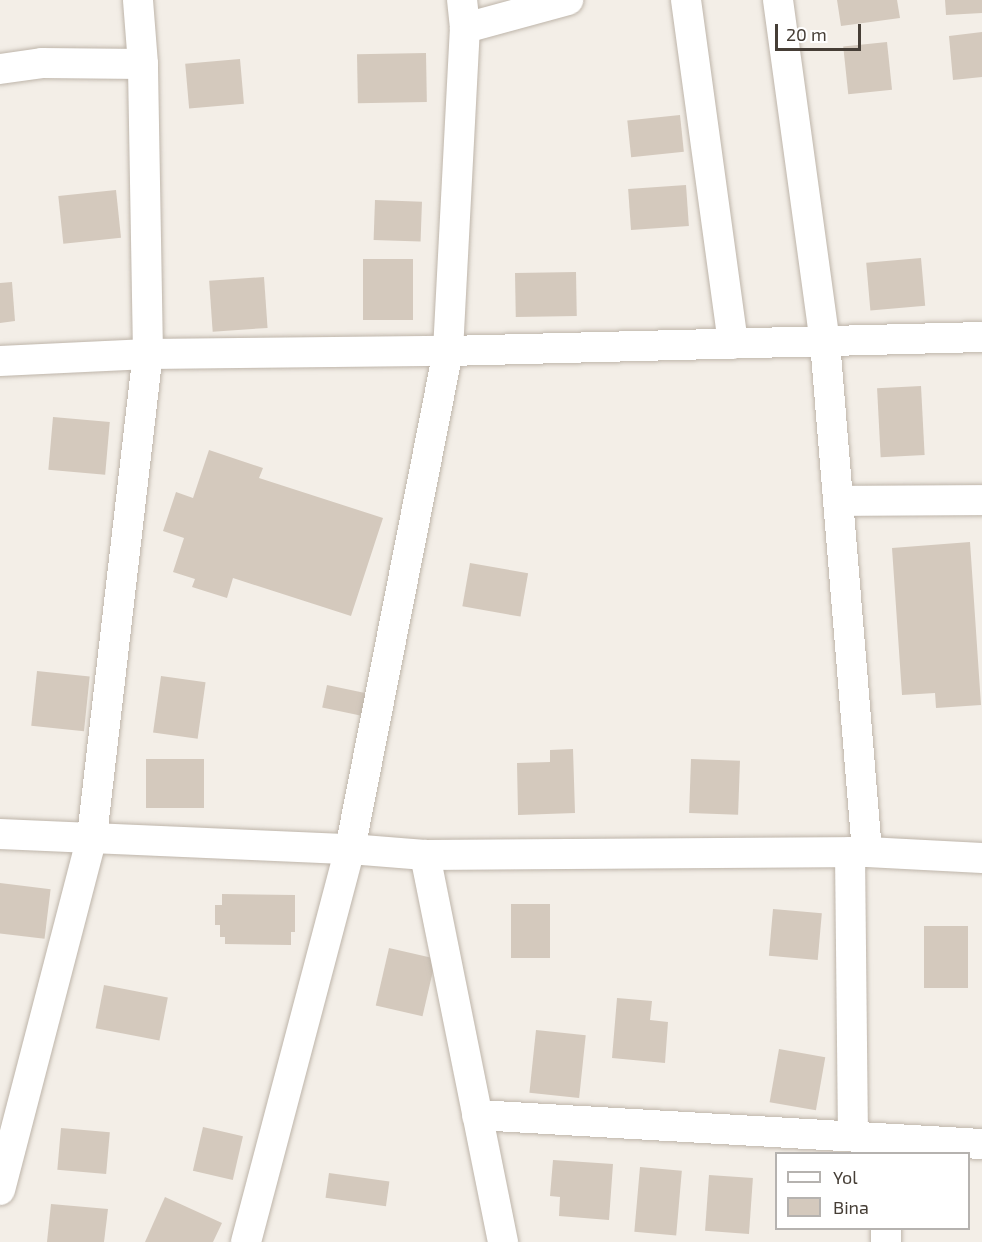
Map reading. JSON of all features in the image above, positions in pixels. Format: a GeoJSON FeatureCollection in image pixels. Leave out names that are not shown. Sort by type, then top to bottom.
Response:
{"type":"FeatureCollection","features":[{"type":"Feature","properties":{"kind":"street"},"geometry":{"type":"LineString","coordinates":[[0,1190],[92,836],[147,354],[143,64],[138,0]]}},
{"type":"Feature","properties":{"kind":"street"},"geometry":{"type":"LineString","coordinates":[[246,1242],[350,849],[448,351],[463,14],[568,0]]}},
{"type":"Feature","properties":{"kind":"street"},"geometry":{"type":"LineString","coordinates":[[686,0],[733,344]]}},
{"type":"Feature","properties":{"kind":"street"},"geometry":{"type":"LineString","coordinates":[[778,0],[825,342],[839,501],[859,852],[853,1135]]}},
{"type":"Feature","properties":{"kind":"street"},"geometry":{"type":"LineString","coordinates":[[0,69],[42,63],[143,64]]}},
{"type":"Feature","properties":{"kind":"street"},"geometry":{"type":"LineString","coordinates":[[0,361],[147,354],[448,351],[982,337]]}},
{"type":"Feature","properties":{"kind":"street"},"geometry":{"type":"LineString","coordinates":[[839,501],[982,500]]}},
{"type":"Feature","properties":{"kind":"street"},"geometry":{"type":"LineString","coordinates":[[0,834],[92,836],[424,855],[859,852],[982,858]]}},
{"type":"Feature","properties":{"kind":"street"},"geometry":{"type":"LineString","coordinates":[[424,855],[503,1242]]}},
{"type":"Feature","properties":{"kind":"street"},"geometry":{"type":"LineString","coordinates":[[477,1115],[853,1135],[886,1145],[982,1144]]}},
{"type":"Feature","properties":{"kind":"building"},"geometry":{"type":"Polygon","coordinates":[[[837,0],[897,0],[900,18],[841,26],[837,0]]]}},
{"type":"Feature","properties":{"kind":"building"},"geometry":{"type":"Polygon","coordinates":[[[945,0],[982,0],[982,13],[946,15],[945,0]]]}},
{"type":"Feature","properties":{"kind":"building"},"geometry":{"type":"Polygon","coordinates":[[[982,32],[982,77],[953,80],[949,36],[982,32]]]}},
{"type":"Feature","properties":{"kind":"building"},"geometry":{"type":"Polygon","coordinates":[[[887,42],[892,90],[848,94],[843,47],[887,42]]]}},
{"type":"Feature","properties":{"kind":"building"},"geometry":{"type":"Polygon","coordinates":[[[426,53],[427,102],[358,103],[357,54],[426,53]]]}},
{"type":"Feature","properties":{"kind":"building"},"geometry":{"type":"Polygon","coordinates":[[[240,59],[244,104],[189,109],[185,64],[240,59]]]}},
{"type":"Feature","properties":{"kind":"building"},"geometry":{"type":"Polygon","coordinates":[[[680,115],[684,152],[631,157],[627,121],[680,115]]]}},
{"type":"Feature","properties":{"kind":"building"},"geometry":{"type":"Polygon","coordinates":[[[686,185],[689,226],[631,230],[628,189],[686,185]]]}},
{"type":"Feature","properties":{"kind":"building"},"geometry":{"type":"Polygon","coordinates":[[[116,190],[121,238],[63,244],[58,196],[116,190]]]}},
{"type":"Feature","properties":{"kind":"building"},"geometry":{"type":"Polygon","coordinates":[[[375,200],[422,202],[421,242],[374,240],[375,200]]]}},
{"type":"Feature","properties":{"kind":"building"},"geometry":{"type":"Polygon","coordinates":[[[921,258],[925,306],[870,311],[866,263],[921,258]]]}},
{"type":"Feature","properties":{"kind":"building"},"geometry":{"type":"Polygon","coordinates":[[[363,259],[413,259],[413,320],[363,320],[363,259]]]}},
{"type":"Feature","properties":{"kind":"building"},"geometry":{"type":"Polygon","coordinates":[[[576,272],[577,316],[516,317],[515,273],[576,272]]]}},
{"type":"Feature","properties":{"kind":"building"},"geometry":{"type":"Polygon","coordinates":[[[264,277],[268,328],[213,332],[209,281],[264,277]]]}},
{"type":"Feature","properties":{"kind":"building"},"geometry":{"type":"Polygon","coordinates":[[[12,282],[15,321],[0,323],[0,283],[12,282]]]}},
{"type":"Feature","properties":{"kind":"building"},"geometry":{"type":"Polygon","coordinates":[[[921,386],[925,455],[881,457],[877,388],[921,386]]]}},
{"type":"Feature","properties":{"kind":"building"},"geometry":{"type":"Polygon","coordinates":[[[53,417],[110,422],[105,475],[48,470],[53,417]]]}},
{"type":"Feature","properties":{"kind":"building"},"geometry":{"type":"Polygon","coordinates":[[[209,450],[263,468],[259,478],[383,518],[351,616],[233,578],[227,598],[192,587],[195,579],[173,572],[184,538],[163,531],[176,492],[193,498],[209,450]]]}},
{"type":"Feature","properties":{"kind":"building"},"geometry":{"type":"Polygon","coordinates":[[[970,542],[981,705],[936,708],[935,693],[902,695],[892,548],[970,542]]]}},
{"type":"Feature","properties":{"kind":"building"},"geometry":{"type":"Polygon","coordinates":[[[470,563],[528,573],[520,617],[462,606],[470,563]]]}},
{"type":"Feature","properties":{"kind":"building"},"geometry":{"type":"Polygon","coordinates":[[[37,671],[90,677],[84,731],[31,726],[37,671]]]}},
{"type":"Feature","properties":{"kind":"building"},"geometry":{"type":"Polygon","coordinates":[[[161,676],[206,682],[198,739],[153,732],[161,676]]]}},
{"type":"Feature","properties":{"kind":"building"},"geometry":{"type":"Polygon","coordinates":[[[327,685],[371,694],[366,717],[322,707],[327,685]]]}},
{"type":"Feature","properties":{"kind":"building"},"geometry":{"type":"Polygon","coordinates":[[[573,749],[575,813],[518,815],[517,763],[550,762],[550,750],[573,749]]]}},
{"type":"Feature","properties":{"kind":"building"},"geometry":{"type":"Polygon","coordinates":[[[146,759],[204,759],[204,808],[146,808],[146,759]]]}},
{"type":"Feature","properties":{"kind":"building"},"geometry":{"type":"Polygon","coordinates":[[[691,759],[740,761],[738,815],[689,813],[691,759]]]}},
{"type":"Feature","properties":{"kind":"building"},"geometry":{"type":"Polygon","coordinates":[[[0,883],[51,889],[45,939],[0,933],[0,883]]]}},
{"type":"Feature","properties":{"kind":"building"},"geometry":{"type":"Polygon","coordinates":[[[222,894],[295,895],[295,932],[291,932],[291,945],[225,944],[225,937],[220,937],[220,925],[215,925],[215,905],[222,905],[222,894]]]}},
{"type":"Feature","properties":{"kind":"building"},"geometry":{"type":"Polygon","coordinates":[[[511,904],[550,904],[550,958],[511,958],[511,904]]]}},
{"type":"Feature","properties":{"kind":"building"},"geometry":{"type":"Polygon","coordinates":[[[773,909],[822,913],[818,960],[769,956],[773,909]]]}},
{"type":"Feature","properties":{"kind":"building"},"geometry":{"type":"Polygon","coordinates":[[[924,926],[968,926],[968,988],[924,988],[924,926]]]}},
{"type":"Feature","properties":{"kind":"building"},"geometry":{"type":"Polygon","coordinates":[[[389,948],[436,959],[422,1016],[376,1005],[389,948]]]}},
{"type":"Feature","properties":{"kind":"building"},"geometry":{"type":"Polygon","coordinates":[[[104,985],[168,997],[159,1041],[96,1028],[104,985]]]}},
{"type":"Feature","properties":{"kind":"building"},"geometry":{"type":"Polygon","coordinates":[[[617,998],[652,1001],[650,1020],[668,1022],[665,1063],[612,1058],[617,998]]]}},
{"type":"Feature","properties":{"kind":"building"},"geometry":{"type":"Polygon","coordinates":[[[536,1030],[586,1035],[579,1098],[529,1093],[536,1030]]]}},
{"type":"Feature","properties":{"kind":"building"},"geometry":{"type":"Polygon","coordinates":[[[779,1049],[825,1057],[816,1110],[770,1102],[779,1049]]]}},
{"type":"Feature","properties":{"kind":"building"},"geometry":{"type":"Polygon","coordinates":[[[203,1127],[243,1136],[233,1180],[193,1171],[203,1127]]]}},
{"type":"Feature","properties":{"kind":"building"},"geometry":{"type":"Polygon","coordinates":[[[61,1128],[110,1132],[106,1174],[57,1170],[61,1128]]]}},
{"type":"Feature","properties":{"kind":"building"},"geometry":{"type":"Polygon","coordinates":[[[553,1160],[613,1164],[609,1220],[559,1216],[560,1197],[550,1196],[553,1160]]]}},
{"type":"Feature","properties":{"kind":"building"},"geometry":{"type":"Polygon","coordinates":[[[640,1167],[682,1171],[676,1235],[634,1232],[640,1167]]]}},
{"type":"Feature","properties":{"kind":"building"},"geometry":{"type":"Polygon","coordinates":[[[329,1173],[389,1181],[386,1206],[326,1198],[329,1173]]]}},
{"type":"Feature","properties":{"kind":"building"},"geometry":{"type":"Polygon","coordinates":[[[709,1175],[753,1178],[749,1234],[705,1231],[709,1175]]]}},
{"type":"Feature","properties":{"kind":"building"},"geometry":{"type":"Polygon","coordinates":[[[165,1197],[222,1223],[213,1242],[145,1242],[165,1197]]]}},
{"type":"Feature","properties":{"kind":"building"},"geometry":{"type":"Polygon","coordinates":[[[51,1204],[108,1209],[104,1242],[47,1242],[51,1204]]]}}]}
